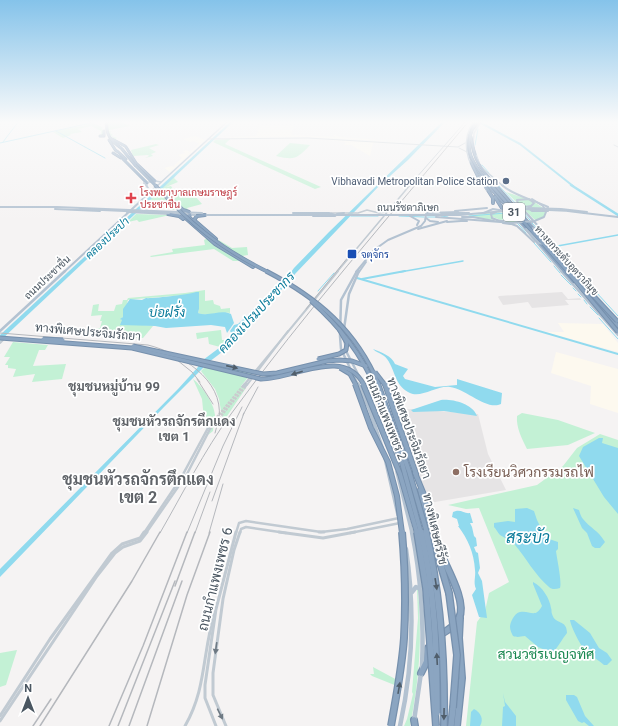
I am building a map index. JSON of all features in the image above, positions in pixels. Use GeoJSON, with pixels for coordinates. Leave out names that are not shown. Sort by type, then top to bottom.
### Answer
{"type":"FeatureCollection","features":[{"type":"Feature","properties":{"kind":"highway"},"geometry":{"type":"LineString","coordinates":[[117,155],[147,184]]}},
{"type":"Feature","properties":{"kind":"highway","name":"ทางพิเศษศรีรัช"},"geometry":{"type":"LineString","coordinates":[[121,155],[134,165],[206,235],[229,252],[291,285],[322,307],[351,337],[375,375],[413,482],[432,558],[442,630],[445,689],[444,726]]}},
{"type":"Feature","properties":{"kind":"highway","name":"ทางพิเศษศรีรัช"},"geometry":{"type":"LineString","coordinates":[[126,155],[134,165],[195,228],[230,255],[302,294],[336,324],[360,354],[375,386],[403,466],[420,528],[434,608],[437,666],[436,726]]}},
{"type":"Feature","properties":{"kind":"highway"},"geometry":{"type":"LineString","coordinates":[[130,155],[144,172],[171,199],[190,214],[188,216],[208,234],[249,263]]}},
{"type":"Feature","properties":{"kind":"highway"},"geometry":{"type":"LineString","coordinates":[[468,155],[473,169],[493,198],[493,203]]}},
{"type":"Feature","properties":{"kind":"highway","name":"ทางยกระดับอุตราภิมุข"},"geometry":{"type":"LineString","coordinates":[[469,155],[484,178],[587,294],[618,326]]}},
{"type":"Feature","properties":{"kind":"highway","name":"31"},"geometry":{"type":"LineString","coordinates":[[470,155],[475,169]]}},
{"type":"Feature","properties":{"kind":"highway","name":"ทางยกระดับอุตราภิมุข"},"geometry":{"type":"LineString","coordinates":[[471,155],[480,172],[618,326]]}},
{"type":"Feature","properties":{"kind":"highway","name":"31"},"geometry":{"type":"LineString","coordinates":[[474,155],[476,162],[492,184],[586,288],[618,326]]}},
{"type":"Feature","properties":{"kind":"highway"},"geometry":{"type":"LineString","coordinates":[[475,155],[478,162]]}},
{"type":"Feature","properties":{"kind":"highway"},"geometry":{"type":"LineString","coordinates":[[123,159],[128,161]]}},
{"type":"Feature","properties":{"kind":"highway","name":"31"},"geometry":{"type":"LineString","coordinates":[[471,165],[606,317],[618,326]]}},
{"type":"Feature","properties":{"kind":"highway"},"geometry":{"type":"LineString","coordinates":[[144,172],[156,182]]}},
{"type":"Feature","properties":{"kind":"highway"},"geometry":{"type":"LineString","coordinates":[[492,184],[497,188]]}},
{"type":"Feature","properties":{"kind":"highway"},"geometry":{"type":"LineString","coordinates":[[488,189],[494,194],[497,202],[503,210]]}},
{"type":"Feature","properties":{"kind":"highway"},"geometry":{"type":"LineString","coordinates":[[169,213],[179,216],[205,240],[230,255]]}},
{"type":"Feature","properties":{"kind":"highway"},"geometry":{"type":"LineString","coordinates":[[196,223],[194,218],[204,214]]}},
{"type":"Feature","properties":{"kind":"highway"},"geometry":{"type":"LineString","coordinates":[[561,269],[566,273]]}},
{"type":"Feature","properties":{"kind":"highway"},"geometry":{"type":"LineString","coordinates":[[584,282],[586,288]]}},
{"type":"Feature","properties":{"kind":"highway"},"geometry":{"type":"LineString","coordinates":[[606,317],[607,322]]}},
{"type":"Feature","properties":{"kind":"highway"},"geometry":{"type":"LineString","coordinates":[[301,367],[319,359],[340,354],[346,350],[347,343],[336,324]]}},
{"type":"Feature","properties":{"kind":"highway","name":"ทางพิเศษประจิมรัถยา"},"geometry":{"type":"LineString","coordinates":[[0,337],[133,346],[263,374],[283,372],[327,360],[342,359],[360,363],[375,372],[384,382],[415,472],[448,593],[457,655],[451,726]]}},
{"type":"Feature","properties":{"kind":"highway","name":"ทางพิเศษประจิมรัถยา"},"geometry":{"type":"LineString","coordinates":[[0,337],[132,348],[261,379],[278,378],[321,366],[346,368],[356,373],[362,380],[397,465],[416,528],[424,567],[428,604],[436,726]]}},
{"type":"Feature","properties":{"kind":"highway"},"geometry":{"type":"LineString","coordinates":[[335,366],[350,374],[354,380],[371,428],[388,462],[400,508],[405,568],[404,639],[400,677],[391,726]]}},
{"type":"Feature","properties":{"kind":"highway"},"geometry":{"type":"LineString","coordinates":[[415,472],[427,502],[442,554],[460,606],[458,638],[462,678],[457,726]]}},
{"type":"Feature","properties":{"kind":"highway"},"geometry":{"type":"LineString","coordinates":[[421,673],[427,661],[430,642],[450,628],[460,617]]}},
{"type":"Feature","properties":{"kind":"main road","name":"ถนนประชาชื่น"},"geometry":{"type":"LineString","coordinates":[[0,331],[191,155]]}},
{"type":"Feature","properties":{"kind":"main road","name":"31"},"geometry":{"type":"LineString","coordinates":[[468,155],[471,165]]}},
{"type":"Feature","properties":{"kind":"main road","name":"31"},"geometry":{"type":"LineString","coordinates":[[475,155],[481,167],[497,188],[584,282],[618,326]]}},
{"type":"Feature","properties":{"kind":"main road"},"geometry":{"type":"LineString","coordinates":[[405,214],[476,211],[487,208],[493,203],[489,194],[473,172],[471,165]]}},
{"type":"Feature","properties":{"kind":"main road"},"geometry":{"type":"LineString","coordinates":[[481,167],[508,191],[532,199],[547,207],[585,212]]}},
{"type":"Feature","properties":{"kind":"main road"},"geometry":{"type":"LineString","coordinates":[[147,184],[161,182]]}},
{"type":"Feature","properties":{"kind":"main road"},"geometry":{"type":"LineString","coordinates":[[147,184],[156,187]]}},
{"type":"Feature","properties":{"kind":"main road"},"geometry":{"type":"LineString","coordinates":[[147,184],[147,192],[149,193]]}},
{"type":"Feature","properties":{"kind":"main road"},"geometry":{"type":"LineString","coordinates":[[442,222],[461,221],[526,224],[544,217],[546,211],[542,205],[532,199],[508,192],[500,184]]}},
{"type":"Feature","properties":{"kind":"main road"},"geometry":{"type":"LineString","coordinates":[[499,198],[503,210],[510,219],[499,221],[491,216],[492,214],[503,210]]}},
{"type":"Feature","properties":{"kind":"main road"},"geometry":{"type":"LineString","coordinates":[[518,207],[531,206],[534,203],[532,201],[523,198],[518,199],[517,202],[522,209],[534,221]]}},
{"type":"Feature","properties":{"kind":"main road"},"geometry":{"type":"LineString","coordinates":[[511,203],[522,209]]}},
{"type":"Feature","properties":{"kind":"main road","name":"31"},"geometry":{"type":"LineString","coordinates":[[505,205],[538,245],[607,322],[618,326]]}},
{"type":"Feature","properties":{"kind":"main road","name":"ถนนรัชดาภิเษก"},"geometry":{"type":"LineString","coordinates":[[0,208],[47,207],[131,211],[139,210],[146,212],[190,214],[315,215],[388,213],[413,215],[467,215],[503,210],[532,209],[571,211]]}},
{"type":"Feature","properties":{"kind":"main road","name":"ถนนรัชดาภิเษก"},"geometry":{"type":"LineString","coordinates":[[47,207],[197,215]]}},
{"type":"Feature","properties":{"kind":"main road","name":"ถนนรัชดาภิเษก"},"geometry":{"type":"LineString","coordinates":[[131,211],[136,213],[315,215],[469,213],[518,207],[585,212],[618,217]]}},
{"type":"Feature","properties":{"kind":"main road","name":"ถนนรัชดาภิเษก"},"geometry":{"type":"LineString","coordinates":[[0,208],[110,210]]}},
{"type":"Feature","properties":{"kind":"main road"},"geometry":{"type":"LineString","coordinates":[[426,217],[426,214],[433,212],[487,208]]}},
{"type":"Feature","properties":{"kind":"main road"},"geometry":{"type":"LineString","coordinates":[[552,208],[528,208],[531,210],[540,211],[585,212]]}},
{"type":"Feature","properties":{"kind":"main road","name":"ถนนรัชดาภิเษก"},"geometry":{"type":"LineString","coordinates":[[54,209],[81,209]]}},
{"type":"Feature","properties":{"kind":"main road"},"geometry":{"type":"LineString","coordinates":[[426,217],[433,222],[484,213],[491,209],[503,210]]}},
{"type":"Feature","properties":{"kind":"main road"},"geometry":{"type":"LineString","coordinates":[[476,211],[482,213],[478,214]]}},
{"type":"Feature","properties":{"kind":"main road"},"geometry":{"type":"LineString","coordinates":[[540,211],[532,214],[531,217],[551,245]]}},
{"type":"Feature","properties":{"kind":"main road","name":"ถนนรัชดาภิเษก"},"geometry":{"type":"LineString","coordinates":[[169,213],[204,214]]}},
{"type":"Feature","properties":{"kind":"main road"},"geometry":{"type":"LineString","coordinates":[[276,214],[329,213],[335,215],[331,216]]}},
{"type":"Feature","properties":{"kind":"main road"},"geometry":{"type":"LineString","coordinates":[[282,215],[331,216],[344,213]]}},
{"type":"Feature","properties":{"kind":"main road"},"geometry":{"type":"LineString","coordinates":[[388,213],[415,217],[420,222],[417,226],[398,236]]}},
{"type":"Feature","properties":{"kind":"main road"},"geometry":{"type":"LineString","coordinates":[[426,217],[428,214],[435,213],[469,213]]}},
{"type":"Feature","properties":{"kind":"main road"},"geometry":{"type":"LineString","coordinates":[[515,217],[539,244],[544,246],[549,245],[522,214]]}},
{"type":"Feature","properties":{"kind":"main road"},"geometry":{"type":"LineString","coordinates":[[413,215],[502,223],[518,228]]}},
{"type":"Feature","properties":{"kind":"main road","name":"ถนนกำแพงเพชร 2"},"geometry":{"type":"LineString","coordinates":[[400,726],[410,668],[413,626],[412,592],[408,562],[377,429],[342,349],[340,336],[341,300],[353,276],[372,252],[381,244],[421,226],[426,217]]}},
{"type":"Feature","properties":{"kind":"main road"},"geometry":{"type":"LineString","coordinates":[[462,217],[473,217],[508,223],[518,228],[538,245]]}},
{"type":"Feature","properties":{"kind":"main road"},"geometry":{"type":"LineString","coordinates":[[448,219],[512,223],[534,221]]}},
{"type":"Feature","properties":{"kind":"main road","name":"ถนนกำแพงเพชร 2"},"geometry":{"type":"LineString","coordinates":[[414,724],[421,673],[424,634],[416,546],[405,499],[384,430],[346,348],[344,336],[346,301],[358,273],[379,248],[414,230],[448,219]]}},
{"type":"Feature","properties":{"kind":"main road"},"geometry":{"type":"LineString","coordinates":[[341,300],[346,301]]}},
{"type":"Feature","properties":{"kind":"main road"},"geometry":{"type":"LineString","coordinates":[[394,500],[395,495],[398,493],[402,494],[405,499]]}},
{"type":"Feature","properties":{"kind":"main road"},"geometry":{"type":"LineString","coordinates":[[412,592],[416,587],[421,589]]}},
{"type":"Feature","properties":{"kind":"street"},"geometry":{"type":"LineString","coordinates":[[244,387],[290,328],[437,155]]}},
{"type":"Feature","properties":{"kind":"street"},"geometry":{"type":"LineString","coordinates":[[329,213],[356,213],[367,210],[388,213]]}},
{"type":"Feature","properties":{"kind":"street"},"geometry":{"type":"LineString","coordinates":[[0,343],[6,337]]}},
{"type":"Feature","properties":{"kind":"street"},"geometry":{"type":"LineString","coordinates":[[0,716],[50,639],[112,553],[122,544],[140,538],[181,478],[209,428],[187,474],[148,532],[140,541],[123,547],[115,553],[97,576],[0,721]]}},
{"type":"Feature","properties":{"kind":"street","name":"ถนนกำแพงเพชร 6"},"geometry":{"type":"LineString","coordinates":[[216,726],[205,698],[205,685],[216,609],[238,527],[243,522],[321,532],[399,521]]}},
{"type":"Feature","properties":{"kind":"street","name":"ถนนกำแพงเพชร 6"},"geometry":{"type":"LineString","coordinates":[[226,726],[218,710],[212,688],[221,610],[239,532],[246,527],[323,538],[399,521]]}},
{"type":"Feature","properties":{"kind":"street"},"geometry":{"type":"LineString","coordinates":[[185,726],[193,714],[198,701],[211,625],[216,609],[221,610]]}},
{"type":"Feature","properties":{"kind":"shaded area"},"geometry":{"type":"Polygon","coordinates":[[[178,155],[189,155],[175,168],[174,166],[182,158],[178,155]]]}},
{"type":"Feature","properties":{"kind":"shaded area"},"geometry":{"type":"Polygon","coordinates":[[[172,166],[175,168],[170,172],[164,168],[172,166]]]}},
{"type":"Feature","properties":{"kind":"shaded area"},"geometry":{"type":"Polygon","coordinates":[[[562,292],[568,299],[580,298],[581,300],[565,300],[569,305],[532,308],[528,302],[503,305],[498,297],[499,296],[562,292]]]}},
{"type":"Feature","properties":{"kind":"shaded area"},"geometry":{"type":"Polygon","coordinates":[[[558,323],[603,324],[618,343],[618,352],[546,332],[564,332],[558,323]]]}},
{"type":"Feature","properties":{"kind":"shaded area"},"geometry":{"type":"Polygon","coordinates":[[[556,352],[618,369],[618,413],[590,404],[591,386],[551,373],[556,352]]]}},
{"type":"Feature","properties":{"kind":"shaded area","name":"โรงเรียนวิศวกรรมรถไฟ"},"geometry":{"type":"Polygon","coordinates":[[[412,409],[478,414],[488,454],[506,490],[429,503],[391,410],[412,409]]]}},
{"type":"Feature","properties":{"kind":"green space"},"geometry":{"type":"Polygon","coordinates":[[[133,155],[153,156],[145,158],[149,156],[133,155]]]}},
{"type":"Feature","properties":{"kind":"green space"},"geometry":{"type":"Polygon","coordinates":[[[241,155],[249,155],[321,187],[315,189],[241,155]]]}},
{"type":"Feature","properties":{"kind":"green space"},"geometry":{"type":"Polygon","coordinates":[[[277,155],[300,155],[294,158],[276,156],[277,155]]]}},
{"type":"Feature","properties":{"kind":"green space"},"geometry":{"type":"Polygon","coordinates":[[[177,174],[174,178],[178,182],[166,187],[171,186],[173,189],[178,191],[186,190],[189,194],[186,194],[189,198],[195,196],[202,204],[187,208],[189,211],[184,210],[171,198],[166,200],[176,210],[172,210],[171,208],[166,209],[167,207],[159,201],[145,205],[139,210],[177,174]]]}},
{"type":"Feature","properties":{"kind":"green space"},"geometry":{"type":"Polygon","coordinates":[[[506,192],[527,199],[541,206],[545,210],[545,216],[536,220],[534,219],[506,192]]]}},
{"type":"Feature","properties":{"kind":"green space"},"geometry":{"type":"Polygon","coordinates":[[[493,212],[504,213],[509,218],[501,220],[490,216],[496,220],[467,216],[493,212]]]}},
{"type":"Feature","properties":{"kind":"green space"},"geometry":{"type":"Polygon","coordinates":[[[136,214],[170,215],[139,222],[137,220],[128,222],[136,214]]]}},
{"type":"Feature","properties":{"kind":"green space"},"geometry":{"type":"Polygon","coordinates":[[[509,214],[516,223],[504,221],[511,219],[509,214]]]}},
{"type":"Feature","properties":{"kind":"green space"},"geometry":{"type":"Polygon","coordinates":[[[212,236],[232,248],[247,247],[248,255],[242,256],[251,261],[233,261],[214,249],[150,256],[173,252],[172,249],[205,245],[204,240],[212,236]]]}},
{"type":"Feature","properties":{"kind":"green space"},"geometry":{"type":"Polygon","coordinates":[[[205,290],[205,301],[213,300],[214,304],[220,306],[221,309],[230,308],[230,313],[206,315],[198,313],[199,294],[128,300],[121,319],[122,323],[153,326],[143,338],[89,334],[91,329],[100,328],[102,321],[100,321],[102,315],[91,316],[93,305],[99,304],[98,311],[114,311],[116,305],[122,304],[123,300],[127,300],[128,298],[205,290]]]}},
{"type":"Feature","properties":{"kind":"green space"},"geometry":{"type":"Polygon","coordinates":[[[221,330],[222,340],[228,340],[220,347],[209,344],[208,337],[197,339],[196,333],[221,330]]]}},
{"type":"Feature","properties":{"kind":"green space"},"geometry":{"type":"Polygon","coordinates":[[[13,342],[48,345],[45,350],[39,350],[33,366],[66,364],[62,379],[32,382],[35,374],[13,377],[16,369],[8,368],[8,365],[5,365],[10,357],[4,357],[13,342]]]}},
{"type":"Feature","properties":{"kind":"green space"},"geometry":{"type":"Polygon","coordinates":[[[211,361],[254,370],[241,386],[246,388],[223,422],[219,399],[215,389],[201,371],[211,361]]]}},
{"type":"Feature","properties":{"kind":"green space"},"geometry":{"type":"Polygon","coordinates":[[[193,379],[207,395],[214,410],[215,417],[213,431],[208,435],[211,429],[206,428],[207,420],[204,419],[202,399],[193,379]]]}},
{"type":"Feature","properties":{"kind":"green space"},"geometry":{"type":"Polygon","coordinates":[[[522,413],[558,420],[595,433],[568,445],[527,449],[517,425],[517,416],[522,413]]]}},
{"type":"Feature","properties":{"kind":"green space","name":"สวนวชิรเบญจทัศ"},"geometry":{"type":"Polygon","coordinates":[[[600,434],[618,440],[618,726],[466,726],[477,622],[485,611],[489,593],[509,582],[479,508],[466,509],[448,505],[537,485],[563,466],[577,448],[600,434]]]}},
{"type":"Feature","properties":{"kind":"green space"},"geometry":{"type":"Polygon","coordinates":[[[417,589],[420,624],[418,674],[410,726],[404,726],[413,694],[418,618],[417,589]]]}},
{"type":"Feature","properties":{"kind":"green space"},"geometry":{"type":"Polygon","coordinates":[[[17,650],[6,685],[0,687],[0,653],[17,650]]]}},
{"type":"Feature","properties":{"kind":"green space"},"geometry":{"type":"Polygon","coordinates":[[[373,667],[399,681],[397,686],[372,676],[370,674],[374,674],[373,667]]]}},
{"type":"Feature","properties":{"kind":"water","name":"คลองประปา"},"geometry":{"type":"Polygon","coordinates":[[[194,155],[198,155],[0,341],[0,335],[194,155]]]}},
{"type":"Feature","properties":{"kind":"water","name":"คลองเปรมประชากร"},"geometry":{"type":"Polygon","coordinates":[[[408,155],[413,155],[380,185],[295,274],[290,282],[247,321],[230,346],[209,362],[164,407],[0,577],[0,569],[178,389],[198,367],[199,363],[227,342],[232,334],[230,331],[234,325],[238,324],[286,279],[294,268],[408,155]]]}},
{"type":"Feature","properties":{"kind":"water","name":"บ่อฝรั่ง"},"geometry":{"type":"Polygon","coordinates":[[[199,292],[198,313],[206,314],[223,312],[231,314],[234,323],[227,333],[225,327],[211,325],[166,328],[155,326],[120,325],[122,320],[120,319],[123,317],[123,309],[130,299],[142,300],[146,298],[199,292]]]}},
{"type":"Feature","properties":{"kind":"water"},"geometry":{"type":"Polygon","coordinates":[[[373,349],[389,357],[395,364],[408,369],[403,376],[405,379],[435,387],[457,385],[457,379],[502,393],[501,404],[489,405],[463,391],[450,387],[439,388],[418,394],[408,392],[400,385],[386,357],[373,349]]]}},
{"type":"Feature","properties":{"kind":"water"},"geometry":{"type":"Polygon","coordinates":[[[441,400],[456,401],[466,405],[471,408],[477,416],[444,411],[413,412],[411,410],[441,400]]]}},
{"type":"Feature","properties":{"kind":"water"},"geometry":{"type":"Polygon","coordinates":[[[599,438],[603,438],[602,443],[618,448],[618,514],[604,497],[579,456],[583,447],[599,438]]]}},
{"type":"Feature","properties":{"kind":"water","name":"สระบัว"},"geometry":{"type":"Polygon","coordinates":[[[527,508],[534,511],[546,538],[558,542],[558,549],[556,551],[560,576],[560,588],[550,588],[535,572],[514,543],[500,535],[494,527],[494,523],[508,521],[515,522],[515,509],[527,508]]]}},
{"type":"Feature","properties":{"kind":"water"},"geometry":{"type":"Polygon","coordinates":[[[573,508],[579,510],[582,518],[605,542],[600,548],[595,548],[592,546],[587,533],[582,528],[573,508]]]}},
{"type":"Feature","properties":{"kind":"water"},"geometry":{"type":"Polygon","coordinates":[[[453,512],[470,513],[473,523],[470,523],[476,538],[477,546],[474,547],[478,553],[480,568],[478,573],[482,581],[487,618],[479,617],[472,595],[476,589],[472,552],[468,541],[458,526],[457,519],[452,517],[453,512]]]}},
{"type":"Feature","properties":{"kind":"water"},"geometry":{"type":"Polygon","coordinates":[[[533,582],[539,586],[547,597],[556,620],[563,624],[566,629],[567,633],[552,653],[538,647],[525,636],[513,636],[510,629],[514,616],[518,613],[535,613],[542,606],[533,582]]]}},
{"type":"Feature","properties":{"kind":"water"},"geometry":{"type":"Polygon","coordinates":[[[570,620],[574,620],[590,633],[599,648],[607,653],[612,660],[607,665],[604,665],[588,654],[575,634],[570,620]]]}},
{"type":"Feature","properties":{"kind":"water"},"geometry":{"type":"Polygon","coordinates":[[[503,693],[505,702],[516,716],[516,726],[502,726],[503,707],[505,706],[503,693]]]}},
{"type":"Feature","properties":{"kind":"water"},"geometry":{"type":"Polygon","coordinates":[[[566,695],[574,695],[577,697],[585,716],[594,726],[589,726],[584,722],[582,723],[578,721],[566,700],[566,695]]]}},
{"type":"Feature","properties":{"kind":"water"},"geometry":{"type":"Polygon","coordinates":[[[474,709],[481,716],[482,721],[480,726],[470,726],[471,712],[474,709]]]}},
{"type":"Feature","properties":{"kind":"waterway"},"geometry":{"type":"LineString","coordinates":[[99,155],[105,158]]}},
{"type":"Feature","properties":{"kind":"waterway"},"geometry":{"type":"LineString","coordinates":[[534,155],[573,186]]}},
{"type":"Feature","properties":{"kind":"waterway"},"geometry":{"type":"LineString","coordinates":[[482,165],[489,173]]}},
{"type":"Feature","properties":{"kind":"waterway"},"geometry":{"type":"LineString","coordinates":[[497,184],[520,208]]}},
{"type":"Feature","properties":{"kind":"waterway"},"geometry":{"type":"LineString","coordinates":[[571,185],[618,215]]}},
{"type":"Feature","properties":{"kind":"waterway"},"geometry":{"type":"LineString","coordinates":[[507,211],[526,233]]}},
{"type":"Feature","properties":{"kind":"waterway"},"geometry":{"type":"LineString","coordinates":[[522,211],[530,220]]}},
{"type":"Feature","properties":{"kind":"waterway"},"geometry":{"type":"LineString","coordinates":[[469,216],[506,213]]}},
{"type":"Feature","properties":{"kind":"waterway"},"geometry":{"type":"LineString","coordinates":[[351,216],[378,216]]}},
{"type":"Feature","properties":{"kind":"waterway"},"geometry":{"type":"LineString","coordinates":[[399,216],[424,217]]}},
{"type":"Feature","properties":{"kind":"waterway"},"geometry":{"type":"LineString","coordinates":[[441,217],[448,216]]}},
{"type":"Feature","properties":{"kind":"waterway"},"geometry":{"type":"LineString","coordinates":[[427,217],[436,217]]}},
{"type":"Feature","properties":{"kind":"waterway"},"geometry":{"type":"LineString","coordinates":[[532,223],[545,237]]}},
{"type":"Feature","properties":{"kind":"waterway"},"geometry":{"type":"LineString","coordinates":[[552,247],[618,235]]}},
{"type":"Feature","properties":{"kind":"waterway"},"geometry":{"type":"LineString","coordinates":[[550,242],[618,316]]}},
{"type":"Feature","properties":{"kind":"waterway"},"geometry":{"type":"LineString","coordinates":[[534,243],[551,262]]}},
{"type":"Feature","properties":{"kind":"waterway"},"geometry":{"type":"LineString","coordinates":[[400,272],[463,261]]}},
{"type":"Feature","properties":{"kind":"waterway"},"geometry":{"type":"LineString","coordinates":[[554,266],[560,273]]}},
{"type":"Feature","properties":{"kind":"waterway"},"geometry":{"type":"LineString","coordinates":[[362,279],[405,271]]}},
{"type":"Feature","properties":{"kind":"waterway"},"geometry":{"type":"LineString","coordinates":[[318,291],[334,273]]}},
{"type":"Feature","properties":{"kind":"waterway"},"geometry":{"type":"LineString","coordinates":[[561,275],[571,285]]}},
{"type":"Feature","properties":{"kind":"waterway"},"geometry":{"type":"LineString","coordinates":[[357,278],[618,354]]}},
{"type":"Feature","properties":{"kind":"waterway"},"geometry":{"type":"LineString","coordinates":[[573,288],[576,291]]}},
{"type":"Feature","properties":{"kind":"waterway"},"geometry":{"type":"LineString","coordinates":[[578,294],[581,297]]}},
{"type":"Feature","properties":{"kind":"waterway"},"geometry":{"type":"LineString","coordinates":[[584,300],[587,304]]}},
{"type":"Feature","properties":{"kind":"waterway"},"geometry":{"type":"LineString","coordinates":[[590,307],[598,315]]}},
{"type":"Feature","properties":{"kind":"waterway"},"geometry":{"type":"LineString","coordinates":[[599,318],[618,339]]}},
{"type":"Feature","properties":{"kind":"tunnel"},"geometry":{"type":"LineString","coordinates":[[208,428],[243,386]]}},
{"type":"Feature","properties":{"kind":"tunnel"},"geometry":{"type":"LineString","coordinates":[[210,429],[245,387]]}},
{"type":"Feature","properties":{"kind":"railway"},"geometry":{"type":"LineString","coordinates":[[160,533],[194,472],[221,428],[259,376],[348,265],[441,155]]}},
{"type":"Feature","properties":{"kind":"railway"},"geometry":{"type":"LineString","coordinates":[[306,309],[349,256]]}},
{"type":"Feature","properties":{"kind":"railway"},"geometry":{"type":"LineString","coordinates":[[0,333],[148,345],[173,354],[197,370],[207,380],[214,391],[219,404],[219,418],[215,433]]}},
{"type":"Feature","properties":{"kind":"railway"},"geometry":{"type":"LineString","coordinates":[[177,360],[192,372],[200,382]]}},
{"type":"Feature","properties":{"kind":"railway"},"geometry":{"type":"LineString","coordinates":[[197,379],[213,404]]}},
{"type":"Feature","properties":{"kind":"railway"},"geometry":{"type":"LineString","coordinates":[[244,413],[258,387]]}},
{"type":"Feature","properties":{"kind":"railway"},"geometry":{"type":"LineString","coordinates":[[187,533],[223,446],[242,407]]}},
{"type":"Feature","properties":{"kind":"railway"},"geometry":{"type":"LineString","coordinates":[[212,501],[244,413]]}},
{"type":"Feature","properties":{"kind":"railway"},"geometry":{"type":"LineString","coordinates":[[209,533],[223,484]]}},
{"type":"Feature","properties":{"kind":"railway"},"geometry":{"type":"LineString","coordinates":[[195,533],[210,492]]}},
{"type":"Feature","properties":{"kind":"railway"},"geometry":{"type":"LineString","coordinates":[[40,726],[132,581],[160,532]]}},
{"type":"Feature","properties":{"kind":"railway"},"geometry":{"type":"LineString","coordinates":[[109,726],[143,646],[187,532]]}},
{"type":"Feature","properties":{"kind":"railway"},"geometry":{"type":"LineString","coordinates":[[175,586],[195,532]]}},
{"type":"Feature","properties":{"kind":"railway"},"geometry":{"type":"LineString","coordinates":[[147,726],[187,595],[210,532]]}},
{"type":"Feature","properties":{"kind":"railway"},"geometry":{"type":"LineString","coordinates":[[118,726],[175,581]]}},
{"type":"Feature","properties":{"kind":"railway"},"geometry":{"type":"LineString","coordinates":[[129,726],[182,581]]}},
{"type":"Feature","properties":{"kind":"railway"},"geometry":{"type":"LineString","coordinates":[[33,726],[51,699]]}},
{"type":"Feature","properties":{"kind":"place","name":"Vibhavadi Metropolitan Police Station"},"geometry":{"type":"Point","coordinates":[506,181]}},
{"type":"Feature","properties":{"kind":"place","name":"โรงพยาบาลเกษมราษฎร์ ประชาชื่น"},"geometry":{"type":"Point","coordinates":[131,198]}},
{"type":"Feature","properties":{"kind":"place","name":"จตุจักร"},"geometry":{"type":"Point","coordinates":[352,254]}},
{"type":"Feature","properties":{"kind":"place","name":"โรงเรียนวิศวกรรมรถไฟ"},"geometry":{"type":"Point","coordinates":[456,472]}},
{"type":"Feature","properties":{"kind":"district","name":"ชุมชนหมู่บ้าน 99"},"geometry":{"type":"Point","coordinates":[114,386]}},
{"type":"Feature","properties":{"kind":"district","name":"ชุมชนหัวรถจักรตึกแดง เขต 1"},"geometry":{"type":"Point","coordinates":[174,428]}},
{"type":"Feature","properties":{"kind":"district","name":"ชุมชนหัวรถจักรตึกแดง เขต 2"},"geometry":{"type":"Point","coordinates":[138,488]}}]}
